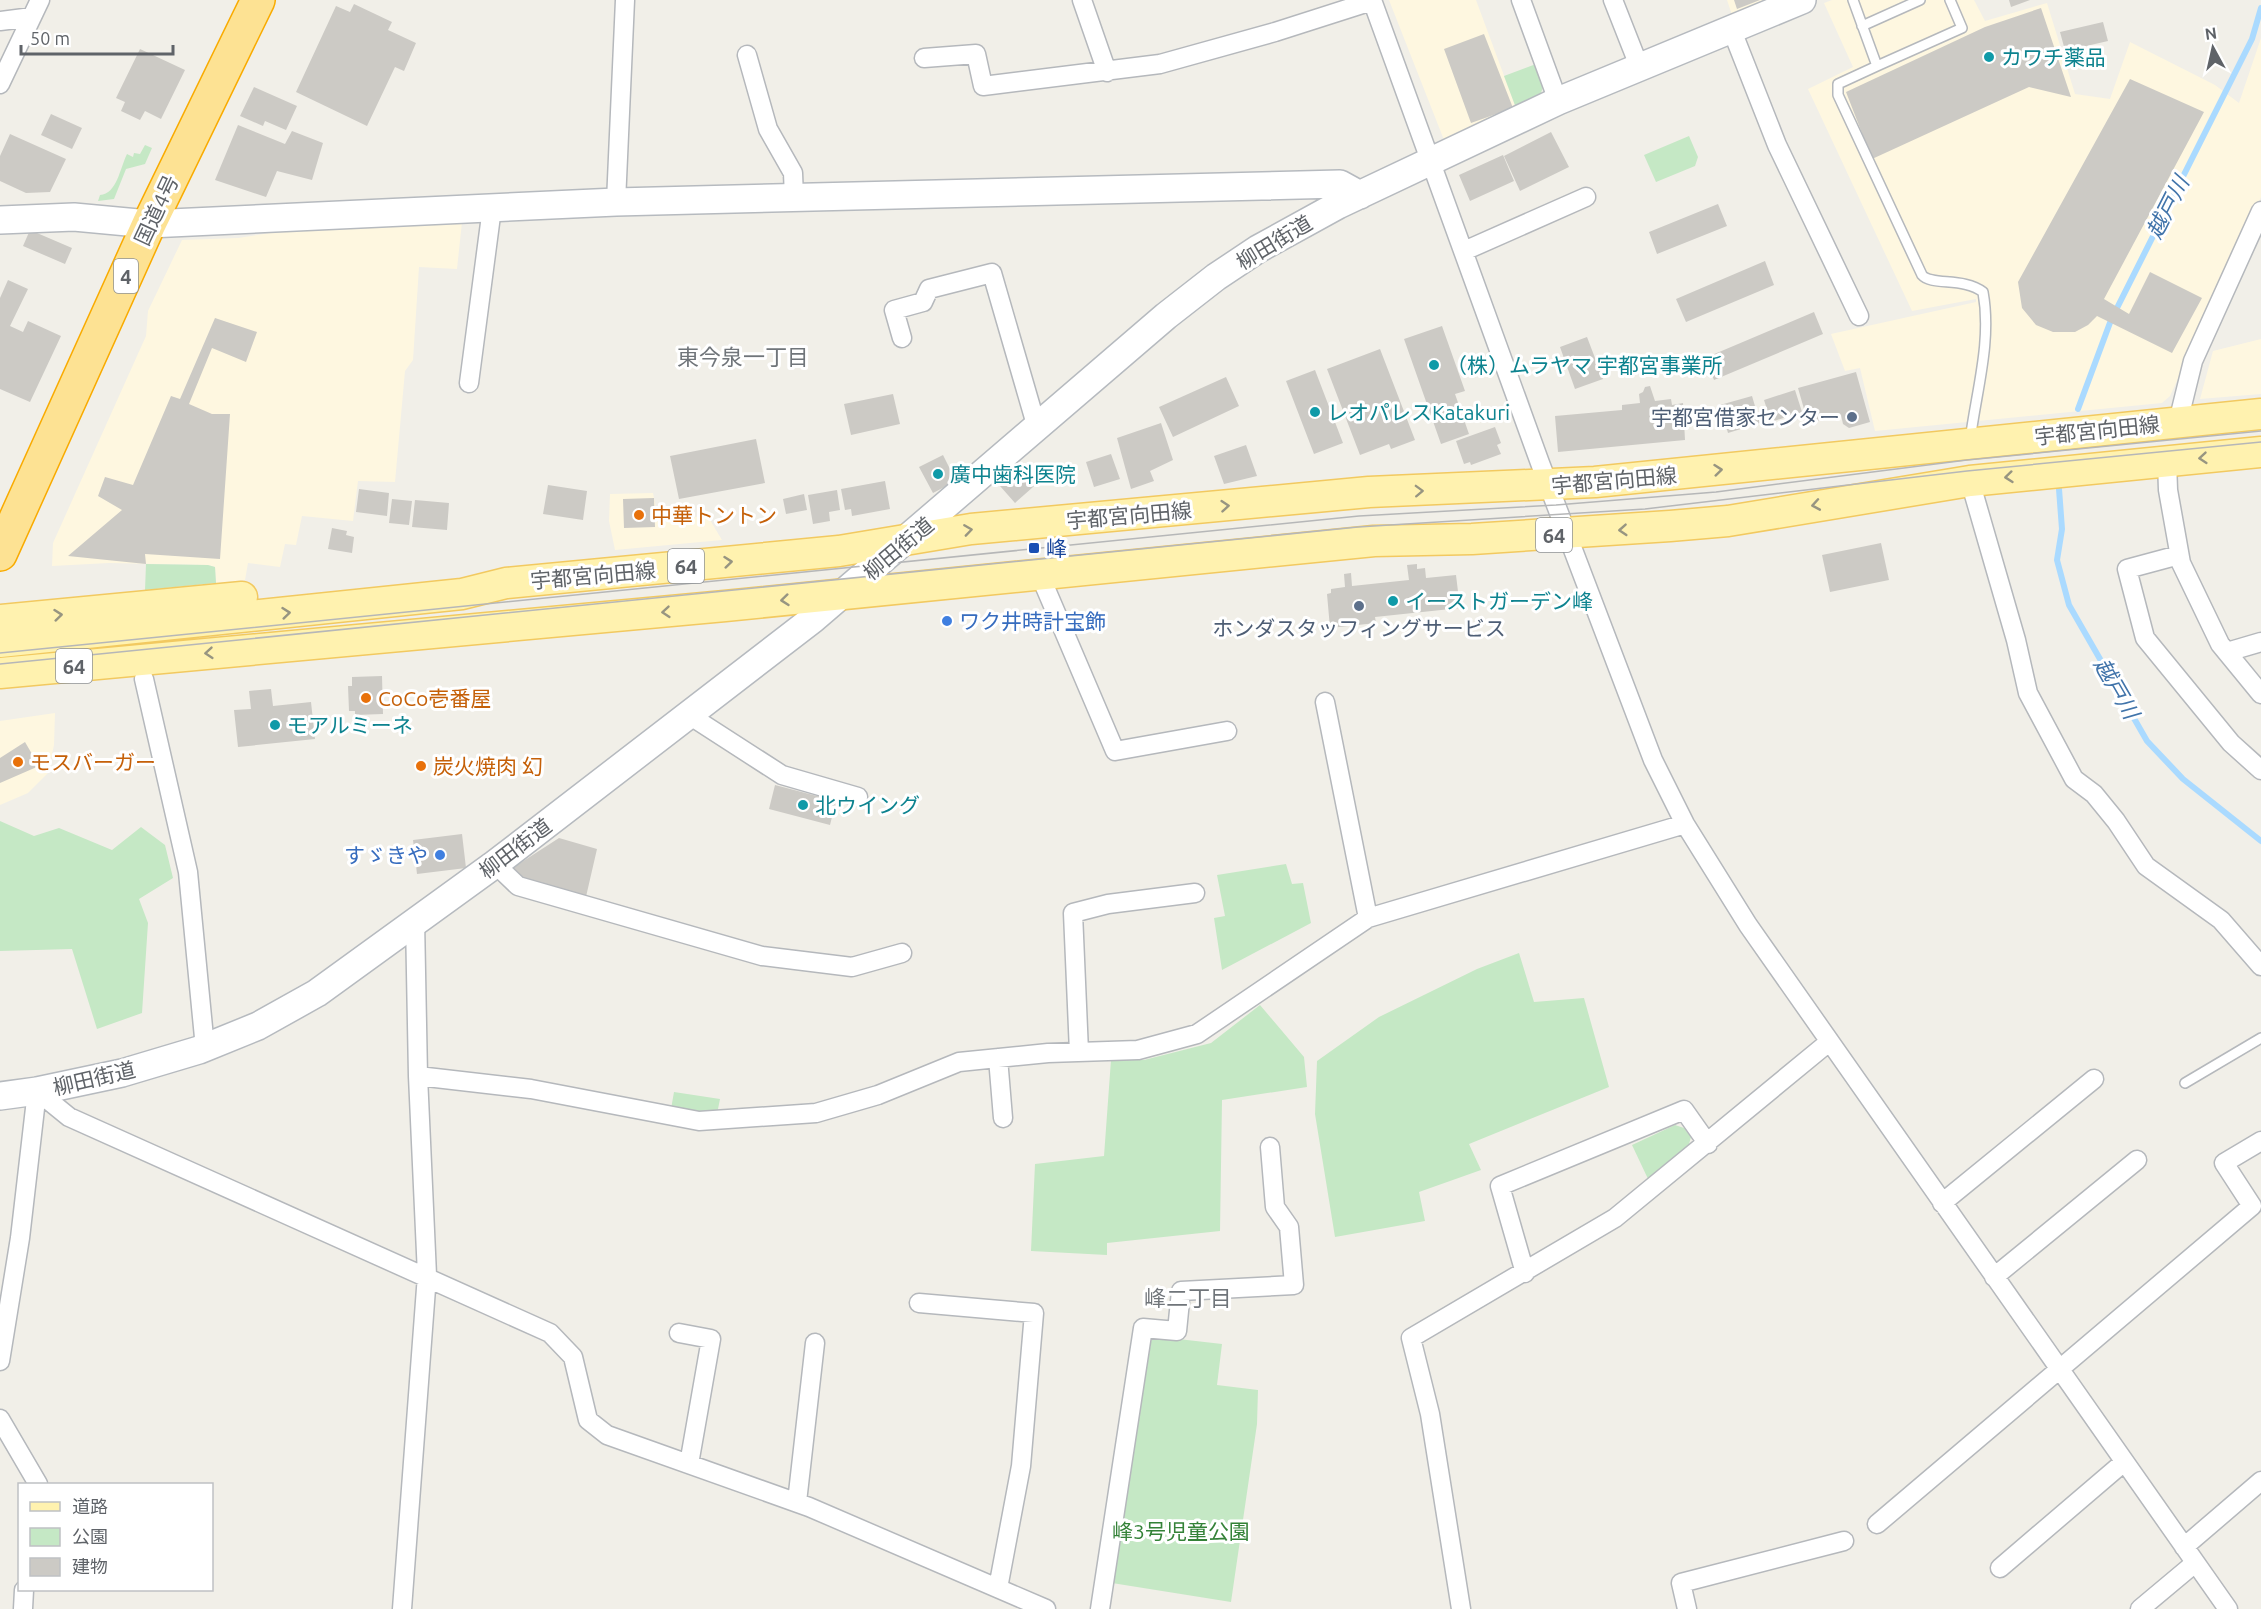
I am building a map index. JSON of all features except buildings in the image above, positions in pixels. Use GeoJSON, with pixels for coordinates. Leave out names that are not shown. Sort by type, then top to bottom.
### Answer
{"type":"FeatureCollection","features":[{"type":"Feature","properties":{"kind":"highway","name":"国道4号"},"geometry":{"type":"LineString","coordinates":[[0,554],[149,224],[258,0]]}},
{"type":"Feature","properties":{"kind":"main road","name":"宇都宮向田線"},"geometry":{"type":"LineString","coordinates":[[0,642],[462,594],[506,583],[839,551],[983,528],[1369,492],[1549,486],[2261,414]]}},
{"type":"Feature","properties":{"kind":"main road","name":"宇都宮向田線"},"geometry":{"type":"LineString","coordinates":[[0,673],[146,669],[518,626],[1374,541],[1567,534],[1728,521],[1970,481],[2261,452]]}},
{"type":"Feature","properties":{"kind":"main road"},"geometry":{"type":"LineString","coordinates":[[0,620],[417,580],[436,579],[462,594]]}},
{"type":"Feature","properties":{"kind":"main road"},"geometry":{"type":"LineString","coordinates":[[0,693],[146,669]]}},
{"type":"Feature","properties":{"kind":"street"},"geometry":{"type":"LineString","coordinates":[[0,84],[40,0]]}},
{"type":"Feature","properties":{"kind":"street"},"geometry":{"type":"LineString","coordinates":[[616,202],[625,0]]}},
{"type":"Feature","properties":{"kind":"street"},"geometry":{"type":"LineString","coordinates":[[1082,0],[1107,72]]}},
{"type":"Feature","properties":{"kind":"street"},"geometry":{"type":"LineString","coordinates":[[1521,0],[1558,101]]}},
{"type":"Feature","properties":{"kind":"street"},"geometry":{"type":"LineString","coordinates":[[1613,0],[1639,66]]}},
{"type":"Feature","properties":{"kind":"street","name":"柳田街道"},"geometry":{"type":"LineString","coordinates":[[0,1096],[37,1091],[122,1073],[204,1048],[290,1010],[495,864],[844,593],[910,539],[1166,316],[1216,277],[1297,226],[1431,160],[1639,66],[1802,0]]}},
{"type":"Feature","properties":{"kind":"street"},"geometry":{"type":"LineString","coordinates":[[924,58],[976,54],[983,86],[1107,72],[1160,64],[1275,32],[1372,1],[1567,534],[1653,760],[1685,824],[1729,895],[1829,1042],[2228,1609]]}},
{"type":"Feature","properties":{"kind":"street"},"geometry":{"type":"LineString","coordinates":[[0,21],[32,17]]}},
{"type":"Feature","properties":{"kind":"street"},"geometry":{"type":"LineString","coordinates":[[1731,28],[1777,145],[1859,316]]}},
{"type":"Feature","properties":{"kind":"street"},"geometry":{"type":"LineString","coordinates":[[747,55],[768,129],[793,173],[794,198]]}},
{"type":"Feature","properties":{"kind":"street"},"geometry":{"type":"LineString","coordinates":[[0,220],[74,217],[149,224],[616,202],[1341,184],[1360,195]]}},
{"type":"Feature","properties":{"kind":"street"},"geometry":{"type":"LineString","coordinates":[[1464,251],[1586,198]]}},
{"type":"Feature","properties":{"kind":"street"},"geometry":{"type":"LineString","coordinates":[[469,383],[492,208]]}},
{"type":"Feature","properties":{"kind":"street"},"geometry":{"type":"LineString","coordinates":[[2178,422],[2193,361],[2261,211]]}},
{"type":"Feature","properties":{"kind":"street"},"geometry":{"type":"LineString","coordinates":[[902,338],[894,310],[923,302],[929,289],[992,273],[1037,428]]}},
{"type":"Feature","properties":{"kind":"street"},"geometry":{"type":"LineString","coordinates":[[2168,460],[2168,490],[2179,555],[2215,634],[2261,694]]}},
{"type":"Feature","properties":{"kind":"street"},"geometry":{"type":"LineString","coordinates":[[1970,481],[2016,640],[2022,679],[2074,778],[2094,794],[2146,866],[2221,920],[2261,966]]}},
{"type":"Feature","properties":{"kind":"street"},"geometry":{"type":"LineString","coordinates":[[2179,555],[2127,569],[2145,638],[2231,743],[2261,770]]}},
{"type":"Feature","properties":{"kind":"street"},"geometry":{"type":"LineString","coordinates":[[1039,573],[1115,751],[1227,731]]}},
{"type":"Feature","properties":{"kind":"street"},"geometry":{"type":"LineString","coordinates":[[2227,652],[2261,642]]}},
{"type":"Feature","properties":{"kind":"street"},"geometry":{"type":"LineString","coordinates":[[146,669],[188,872],[204,1048]]}},
{"type":"Feature","properties":{"kind":"street"},"geometry":{"type":"LineString","coordinates":[[1325,702],[1368,918]]}},
{"type":"Feature","properties":{"kind":"street"},"geometry":{"type":"LineString","coordinates":[[689,715],[782,775],[858,797]]}},
{"type":"Feature","properties":{"kind":"street"},"geometry":{"type":"LineString","coordinates":[[418,1076],[531,1089],[699,1120],[816,1113],[878,1095],[959,1062],[1078,1052],[1138,1050],[1197,1034],[1368,918],[1685,824]]}},
{"type":"Feature","properties":{"kind":"street"},"geometry":{"type":"LineString","coordinates":[[495,864],[518,886],[762,956],[852,967],[902,953]]}},
{"type":"Feature","properties":{"kind":"street"},"geometry":{"type":"LineString","coordinates":[[1078,1052],[1073,913],[1108,904],[1195,893]]}},
{"type":"Feature","properties":{"kind":"street"},"geometry":{"type":"LineString","coordinates":[[402,1609],[427,1275],[418,1076],[415,920]]}},
{"type":"Feature","properties":{"kind":"street"},"geometry":{"type":"LineString","coordinates":[[1461,1609],[1430,1414],[1411,1338],[1615,1218],[1708,1144],[1829,1042]]}},
{"type":"Feature","properties":{"kind":"street"},"geometry":{"type":"LineString","coordinates":[[998,1058],[1003,1118]]}},
{"type":"Feature","properties":{"kind":"street"},"geometry":{"type":"LineString","coordinates":[[1942,1203],[2094,1079]]}},
{"type":"Feature","properties":{"kind":"street"},"geometry":{"type":"LineString","coordinates":[[37,1091],[69,1117],[427,1275],[550,1333],[573,1357],[588,1420],[608,1435],[797,1502],[1046,1609]]}},
{"type":"Feature","properties":{"kind":"street"},"geometry":{"type":"LineString","coordinates":[[0,1361],[20,1238],[37,1091]]}},
{"type":"Feature","properties":{"kind":"street"},"geometry":{"type":"LineString","coordinates":[[1525,1273],[1500,1186],[1684,1110],[1708,1144]]}},
{"type":"Feature","properties":{"kind":"street"},"geometry":{"type":"LineString","coordinates":[[1877,1524],[2252,1206],[2224,1163],[2261,1141]]}},
{"type":"Feature","properties":{"kind":"street"},"geometry":{"type":"LineString","coordinates":[[1101,1609],[1143,1328],[1177,1331],[1180,1290],[1294,1285],[1289,1227],[1275,1207],[1270,1147]]}},
{"type":"Feature","properties":{"kind":"street"},"geometry":{"type":"LineString","coordinates":[[1994,1277],[2137,1160]]}},
{"type":"Feature","properties":{"kind":"street"},"geometry":{"type":"LineString","coordinates":[[919,1303],[1034,1314],[1021,1466],[998,1588]]}},
{"type":"Feature","properties":{"kind":"street"},"geometry":{"type":"LineString","coordinates":[[679,1333],[711,1339],[689,1464]]}},
{"type":"Feature","properties":{"kind":"street"},"geometry":{"type":"LineString","coordinates":[[797,1502],[814,1343]]}},
{"type":"Feature","properties":{"kind":"street"},"geometry":{"type":"LineString","coordinates":[[0,1419],[5,1436],[37,1483]]}},
{"type":"Feature","properties":{"kind":"street"},"geometry":{"type":"LineString","coordinates":[[2000,1568],[2124,1462]]}},
{"type":"Feature","properties":{"kind":"street"},"geometry":{"type":"LineString","coordinates":[[2184,1547],[2261,1481]]}},
{"type":"Feature","properties":{"kind":"street"},"geometry":{"type":"LineString","coordinates":[[1687,1609],[1681,1583],[1844,1541]]}},
{"type":"Feature","properties":{"kind":"street"},"geometry":{"type":"LineString","coordinates":[[2140,1609],[2195,1563]]}},
{"type":"Feature","properties":{"kind":"street"},"geometry":{"type":"LineString","coordinates":[[23,1609],[24,1591]]}},
{"type":"Feature","properties":{"kind":"lane"},"geometry":{"type":"LineString","coordinates":[[1853,0],[1877,66]]}},
{"type":"Feature","properties":{"kind":"lane"},"geometry":{"type":"LineString","coordinates":[[1862,26],[1920,0]]}},
{"type":"Feature","properties":{"kind":"lane"},"geometry":{"type":"LineString","coordinates":[[1950,0],[1962,28],[1838,84],[1836,89],[1922,275],[1930,281],[1963,282],[1983,292],[1986,308],[1985,343],[1969,443]]}},
{"type":"Feature","properties":{"kind":"lane"},"geometry":{"type":"LineString","coordinates":[[2185,1083],[2261,1038]]}},
{"type":"Feature","properties":{"kind":"shaded area"},"geometry":{"type":"Polygon","coordinates":[[[1389,0],[1476,0],[1516,108],[1444,140],[1389,0]]]}},
{"type":"Feature","properties":{"kind":"shaded area"},"geometry":{"type":"Polygon","coordinates":[[[1727,0],[1771,0],[1732,15],[1727,0]]]}},
{"type":"Feature","properties":{"kind":"shaded area"},"geometry":{"type":"Polygon","coordinates":[[[1832,0],[1974,0],[1985,21],[2047,3],[2075,94],[2110,99],[2130,42],[2215,85],[2239,103],[2261,38],[2261,197],[2170,396],[2162,403],[1875,431],[1860,368],[1845,371],[1831,334],[1976,302],[1976,299],[1912,311],[1808,89],[1853,67],[1824,3],[1832,0]]]}},
{"type":"Feature","properties":{"kind":"shaded area"},"geometry":{"type":"Polygon","coordinates":[[[462,222],[457,269],[419,267],[413,360],[405,371],[395,482],[358,481],[353,521],[302,516],[296,545],[285,544],[280,567],[248,563],[245,580],[216,583],[215,567],[208,565],[109,563],[52,566],[53,543],[146,336],[148,311],[182,240],[238,238],[296,229],[462,222]]]}},
{"type":"Feature","properties":{"kind":"shaded area"},"geometry":{"type":"Polygon","coordinates":[[[2261,339],[2261,394],[2200,399],[2213,351],[2261,339]]]}},
{"type":"Feature","properties":{"kind":"shaded area"},"geometry":{"type":"Polygon","coordinates":[[[653,493],[659,523],[707,515],[722,540],[615,550],[609,521],[610,494],[653,493]]]}},
{"type":"Feature","properties":{"kind":"shaded area"},"geometry":{"type":"Polygon","coordinates":[[[55,713],[54,745],[48,773],[28,793],[0,805],[0,721],[55,713]]]}},
{"type":"Feature","properties":{"kind":"green space"},"geometry":{"type":"Polygon","coordinates":[[[1536,64],[1544,84],[1539,99],[1516,108],[1504,76],[1536,64]]]}},
{"type":"Feature","properties":{"kind":"green space"},"geometry":{"type":"Polygon","coordinates":[[[1689,136],[1698,157],[1695,166],[1656,182],[1644,155],[1689,136]]]}},
{"type":"Feature","properties":{"kind":"green space"},"geometry":{"type":"Polygon","coordinates":[[[145,145],[152,148],[145,164],[126,169],[114,199],[98,201],[100,195],[106,194],[114,185],[127,154],[133,157],[134,153],[140,154],[145,145]]]}},
{"type":"Feature","properties":{"kind":"green space"},"geometry":{"type":"Polygon","coordinates":[[[146,564],[208,565],[215,567],[216,583],[145,590],[146,564]]]}},
{"type":"Feature","properties":{"kind":"green space"},"geometry":{"type":"Polygon","coordinates":[[[0,821],[34,836],[59,828],[112,850],[141,827],[165,845],[173,878],[139,899],[148,923],[142,1013],[97,1029],[72,949],[0,951],[0,821]]]}},
{"type":"Feature","properties":{"kind":"green space"},"geometry":{"type":"Polygon","coordinates":[[[1286,864],[1292,884],[1303,883],[1311,923],[1222,970],[1214,918],[1225,916],[1217,875],[1286,864]]]}},
{"type":"Feature","properties":{"kind":"green space"},"geometry":{"type":"Polygon","coordinates":[[[1519,953],[1534,1002],[1584,998],[1609,1087],[1469,1144],[1481,1170],[1419,1192],[1425,1221],[1335,1237],[1315,1114],[1317,1061],[1379,1017],[1477,969],[1519,953]]]}},
{"type":"Feature","properties":{"kind":"green space"},"geometry":{"type":"Polygon","coordinates":[[[1260,1005],[1304,1057],[1307,1087],[1222,1100],[1220,1231],[1107,1243],[1107,1255],[1031,1251],[1035,1164],[1104,1156],[1111,1060],[1144,1060],[1211,1043],[1260,1005]]]}},
{"type":"Feature","properties":{"kind":"green space"},"geometry":{"type":"Polygon","coordinates":[[[674,1092],[720,1099],[717,1114],[701,1116],[671,1109],[674,1092]]]}},
{"type":"Feature","properties":{"kind":"green space"},"geometry":{"type":"Polygon","coordinates":[[[1675,1125],[1684,1128],[1691,1137],[1687,1151],[1649,1181],[1632,1145],[1675,1125]]]}},
{"type":"Feature","properties":{"kind":"green space","name":"峰3号児童公園"},"geometry":{"type":"Polygon","coordinates":[[[1152,1336],[1222,1344],[1217,1385],[1258,1390],[1257,1424],[1231,1602],[1112,1583],[1152,1336]]]}},
{"type":"Feature","properties":{"kind":"waterway","name":"越戸川"},"geometry":{"type":"LineString","coordinates":[[2078,409],[2111,320],[2252,39],[2261,8]]}},
{"type":"Feature","properties":{"kind":"waterway","name":"越戸川"},"geometry":{"type":"LineString","coordinates":[[2059,489],[2062,529],[2057,560],[2069,605],[2147,741],[2183,779],[2261,841]]}},
{"type":"Feature","properties":{"kind":"tram line"},"geometry":{"type":"LineString","coordinates":[[0,653],[1359,516],[1556,505],[1716,492],[1967,460],[2261,431]]}},
{"type":"Feature","properties":{"kind":"tram line"},"geometry":{"type":"LineString","coordinates":[[0,664],[1358,527],[1645,509],[1967,471],[2261,442]]}},
{"type":"Feature","properties":{"kind":"place","name":"カワチ薬品"},"geometry":{"type":"Point","coordinates":[1989,57]}},
{"type":"Feature","properties":{"kind":"place","name":"（株）ムラヤマ 宇都宮事業所"},"geometry":{"type":"Point","coordinates":[1434,365]}},
{"type":"Feature","properties":{"kind":"place","name":"レオパレスKatakuri"},"geometry":{"type":"Point","coordinates":[1315,412]}},
{"type":"Feature","properties":{"kind":"place","name":"宇都宮借家センター"},"geometry":{"type":"Point","coordinates":[1852,417]}},
{"type":"Feature","properties":{"kind":"place","name":"廣中歯科医院"},"geometry":{"type":"Point","coordinates":[938,474]}},
{"type":"Feature","properties":{"kind":"place","name":"中華トントン"},"geometry":{"type":"Point","coordinates":[639,515]}},
{"type":"Feature","properties":{"kind":"place","name":"峰"},"geometry":{"type":"Point","coordinates":[1034,548]}},
{"type":"Feature","properties":{"kind":"place","name":"イーストガーデン峰"},"geometry":{"type":"Point","coordinates":[1393,601]}},
{"type":"Feature","properties":{"kind":"place","name":"ホンダスタッフィングサービス"},"geometry":{"type":"Point","coordinates":[1359,606]}},
{"type":"Feature","properties":{"kind":"place","name":"ワク井時計宝飾"},"geometry":{"type":"Point","coordinates":[947,621]}},
{"type":"Feature","properties":{"kind":"place","name":"CoCo壱番屋"},"geometry":{"type":"Point","coordinates":[366,698]}},
{"type":"Feature","properties":{"kind":"place","name":"モアルミーネ"},"geometry":{"type":"Point","coordinates":[275,725]}},
{"type":"Feature","properties":{"kind":"place","name":"モスバーガー"},"geometry":{"type":"Point","coordinates":[18,762]}},
{"type":"Feature","properties":{"kind":"place","name":"炭火焼肉 幻"},"geometry":{"type":"Point","coordinates":[421,766]}},
{"type":"Feature","properties":{"kind":"place","name":"北ウイング"},"geometry":{"type":"Point","coordinates":[803,805]}},
{"type":"Feature","properties":{"kind":"place","name":"すゞきや"},"geometry":{"type":"Point","coordinates":[440,855]}},
{"type":"Feature","properties":{"kind":"district","name":"東今泉一丁目"},"geometry":{"type":"Point","coordinates":[743,356]}},
{"type":"Feature","properties":{"kind":"district","name":"峰二丁目"},"geometry":{"type":"Point","coordinates":[1188,1297]}}]}
